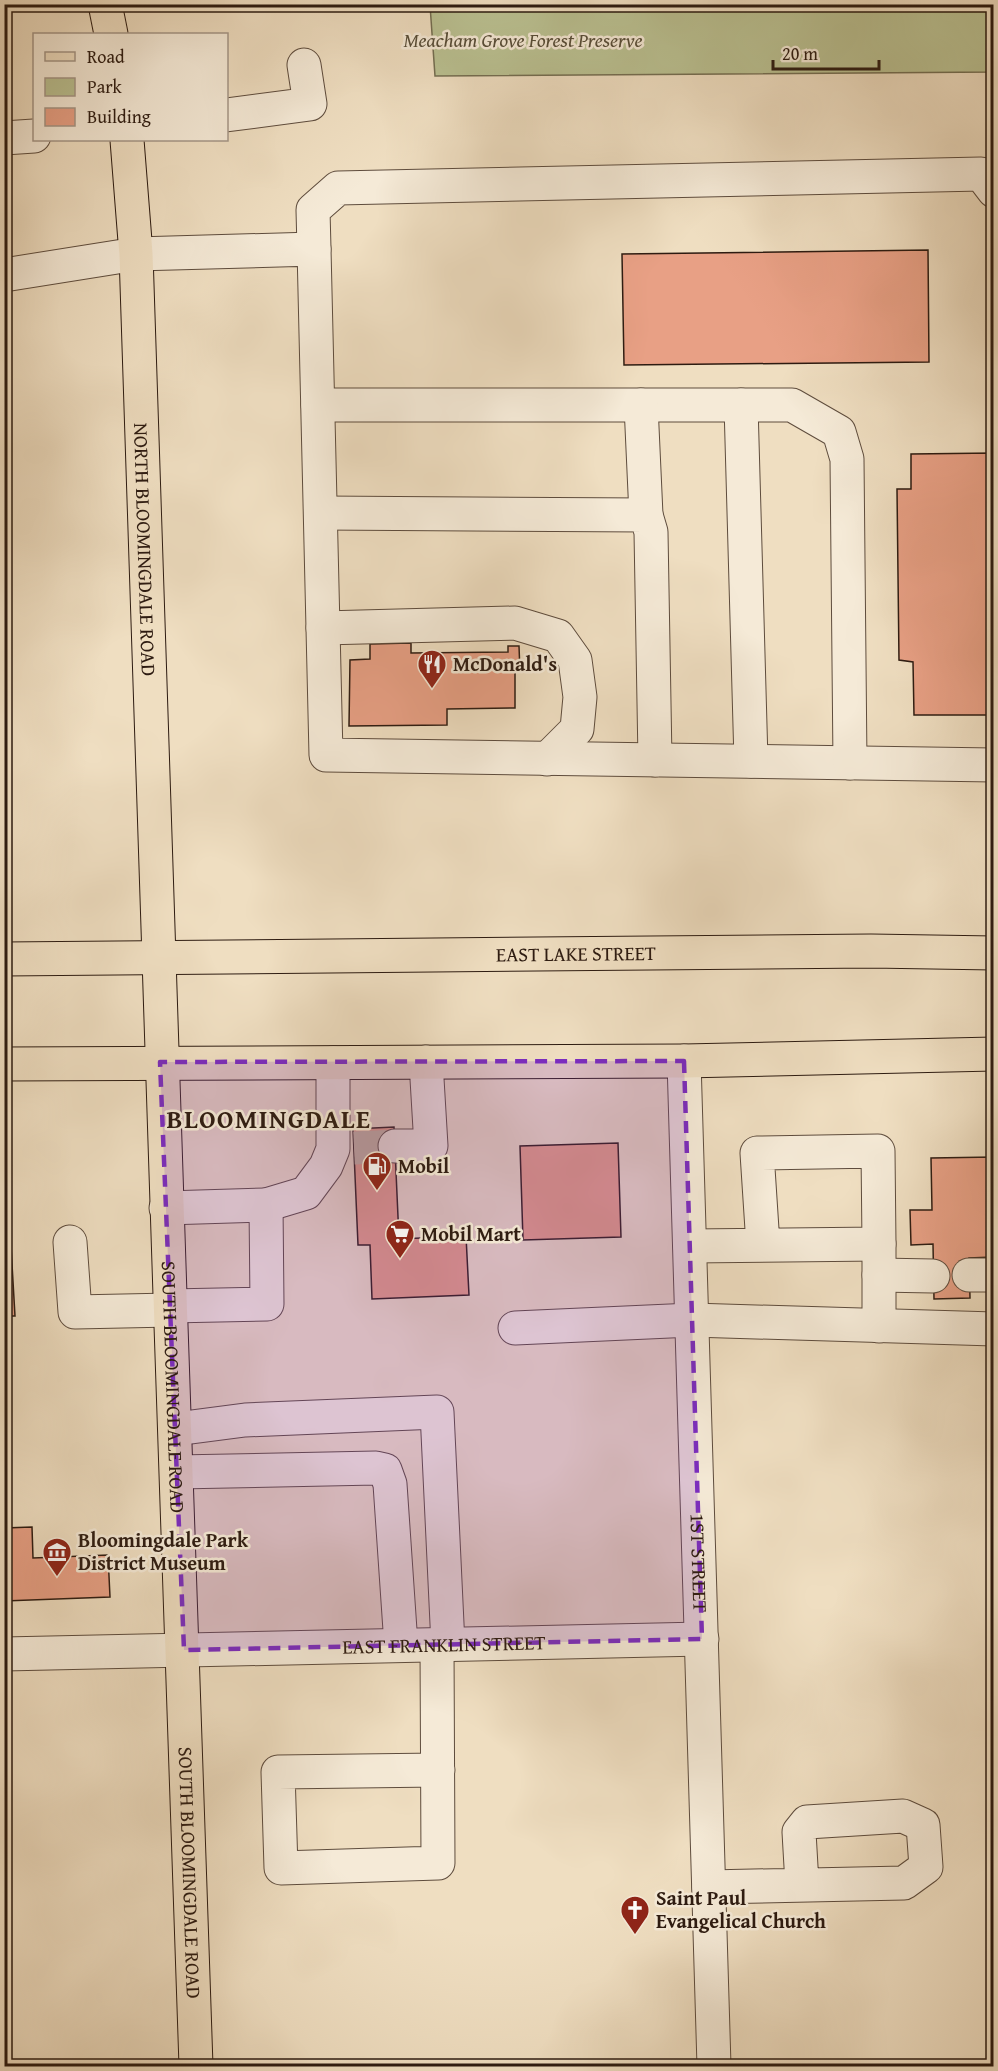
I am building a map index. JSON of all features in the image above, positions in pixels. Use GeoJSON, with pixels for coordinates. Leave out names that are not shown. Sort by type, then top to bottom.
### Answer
{"type":"FeatureCollection","features":[{"type":"Feature","properties":{"kind":"main road"},"geometry":{"type":"LineString","coordinates":[[105,4],[111,33]]}},
{"type":"Feature","properties":{"kind":"main road","name":"NORTH BLOOMINGDALE ROAD"},"geometry":{"type":"LineString","coordinates":[[127,141],[136,254],[159,959]]}},
{"type":"Feature","properties":{"kind":"main road","name":"EAST LAKE STREET"},"geometry":{"type":"LineString","coordinates":[[4,959],[847,951],[993,953]]}},
{"type":"Feature","properties":{"kind":"main road","name":"SOUTH BLOOMINGDALE ROAD"},"geometry":{"type":"LineString","coordinates":[[159,959],[160,1062],[184,1650],[196,2067]]}},
{"type":"Feature","properties":{"kind":"main road"},"geometry":{"type":"LineString","coordinates":[[4,1064],[684,1060],[993,1054]]}},
{"type":"Feature","properties":{"kind":"street"},"geometry":{"type":"LineString","coordinates":[[228,115],[310,104],[304,65]]}},
{"type":"Feature","properties":{"kind":"street"},"geometry":{"type":"LineString","coordinates":[[4,138],[33,136]]}},
{"type":"Feature","properties":{"kind":"street"},"geometry":{"type":"LineString","coordinates":[[993,191],[981,174],[338,188],[313,210],[326,755],[993,765]]}},
{"type":"Feature","properties":{"kind":"street"},"geometry":{"type":"LineString","coordinates":[[4,275],[136,254],[314,249]]}},
{"type":"Feature","properties":{"kind":"street"},"geometry":{"type":"LineString","coordinates":[[318,405],[792,405],[839,432],[847,459],[850,763]]}},
{"type":"Feature","properties":{"kind":"street"},"geometry":{"type":"LineString","coordinates":[[641,405],[646,515],[651,532],[655,760]]}},
{"type":"Feature","properties":{"kind":"street"},"geometry":{"type":"LineString","coordinates":[[741,405],[751,761]]}},
{"type":"Feature","properties":{"kind":"street"},"geometry":{"type":"LineString","coordinates":[[321,513],[646,515]]}},
{"type":"Feature","properties":{"kind":"street"},"geometry":{"type":"LineString","coordinates":[[323,628],[515,623],[558,636],[575,660],[580,697],[576,729],[547,759]]}},
{"type":"Feature","properties":{"kind":"street","name":"1ST STREET"},"geometry":{"type":"LineString","coordinates":[[684,1060],[714,2067]]}},
{"type":"Feature","properties":{"kind":"street"},"geometry":{"type":"LineString","coordinates":[[395,1146],[431,1146],[426,1062]]}},
{"type":"Feature","properties":{"kind":"street"},"geometry":{"type":"LineString","coordinates":[[166,1208],[266,1205],[306,1193],[326,1166],[344,1149],[333,1063]]}},
{"type":"Feature","properties":{"kind":"street"},"geometry":{"type":"LineString","coordinates":[[763,1245],[757,1153],[878,1151],[879,1326]]}},
{"type":"Feature","properties":{"kind":"street"},"geometry":{"type":"LineString","coordinates":[[70,1242],[75,1312],[267,1304],[266,1205]]}},
{"type":"Feature","properties":{"kind":"street"},"geometry":{"type":"LineString","coordinates":[[690,1246],[763,1245],[879,1259],[933,1276]]}},
{"type":"Feature","properties":{"kind":"street"},"geometry":{"type":"LineString","coordinates":[[516,1328],[692,1320],[993,1329]]}},
{"type":"Feature","properties":{"kind":"street"},"geometry":{"type":"LineString","coordinates":[[176,1429],[245,1420],[437,1412],[443,1645],[438,1770],[438,1863],[281,1868],[278,1772],[438,1770]]}},
{"type":"Feature","properties":{"kind":"street"},"geometry":{"type":"LineString","coordinates":[[177,1472],[376,1467],[385,1470],[390,1484],[401,1645]]}},
{"type":"Feature","properties":{"kind":"street","name":"EAST FRANKLIN STREET"},"geometry":{"type":"LineString","coordinates":[[4,1654],[702,1639]]}},
{"type":"Feature","properties":{"kind":"street"},"geometry":{"type":"LineString","coordinates":[[709,1887],[802,1884]]}},
{"type":"Feature","properties":{"kind":"highlighted area"},"geometry":{"type":"Polygon","coordinates":[[[684,1061],[702,1639],[184,1650],[160,1062],[684,1061]]]}},
{"type":"Feature","properties":{"kind":"green space","name":"Meacham Grove Forest Preserve"},"geometry":{"type":"Polygon","coordinates":[[[430,5],[993,5],[993,72],[435,76],[430,5]]]}},
{"type":"Feature","properties":{"kind":"building"},"geometry":{"type":"Polygon","coordinates":[[[928,250],[929,362],[624,365],[622,254],[928,250]]]}},
{"type":"Feature","properties":{"kind":"building"},"geometry":{"type":"Polygon","coordinates":[[[994,453],[994,715],[914,715],[913,662],[899,660],[897,489],[911,489],[911,454],[994,453]]]}},
{"type":"Feature","properties":{"kind":"building","name":"McDonald's"},"geometry":{"type":"Polygon","coordinates":[[[411,643],[411,653],[508,652],[508,646],[519,646],[520,672],[515,672],[515,708],[447,709],[447,725],[349,726],[350,660],[370,659],[370,644],[411,643]]]}},
{"type":"Feature","properties":{"kind":"building"},"geometry":{"type":"Polygon","coordinates":[[[4,1126],[15,1316],[4,1316],[4,1126]]]}},
{"type":"Feature","properties":{"kind":"building","name":"Mobil"},"geometry":{"type":"Polygon","coordinates":[[[394,1127],[399,1239],[466,1236],[469,1295],[372,1299],[370,1245],[358,1245],[353,1129],[394,1127]]]}},
{"type":"Feature","properties":{"kind":"building"},"geometry":{"type":"Polygon","coordinates":[[[618,1143],[621,1237],[523,1240],[520,1146],[618,1143]]]}},
{"type":"Feature","properties":{"kind":"building"},"geometry":{"type":"Polygon","coordinates":[[[994,1157],[994,1257],[969,1258],[970,1298],[934,1299],[933,1244],[911,1245],[910,1210],[932,1210],[931,1158],[994,1157]]]}},
{"type":"Feature","properties":{"kind":"building","name":"Bloomingdale Park District Museum"},"geometry":{"type":"Polygon","coordinates":[[[32,1527],[33,1558],[108,1555],[110,1597],[4,1601],[4,1528],[32,1527]]]}},
{"type":"Feature","properties":{"kind":"tunnel"},"geometry":{"type":"LineString","coordinates":[[354,1148],[395,1146]]}},
{"type":"Feature","properties":{"kind":"place","name":"McDonald's"},"geometry":{"type":"Point","coordinates":[432,690]}},
{"type":"Feature","properties":{"kind":"place","name":"Mobil"},"geometry":{"type":"Point","coordinates":[377,1192]}},
{"type":"Feature","properties":{"kind":"place","name":"Mobil Mart"},"geometry":{"type":"Point","coordinates":[400,1260]}},
{"type":"Feature","properties":{"kind":"place","name":"Bloomingdale Park District Museum"},"geometry":{"type":"Point","coordinates":[57,1578]}},
{"type":"Feature","properties":{"kind":"place","name":"Saint Paul Evangelical Church"},"geometry":{"type":"Point","coordinates":[635,1936]}},
{"type":"Feature","properties":{"kind":"district","name":"BLOOMINGDALE"},"geometry":{"type":"Point","coordinates":[269,1119]}}]}
